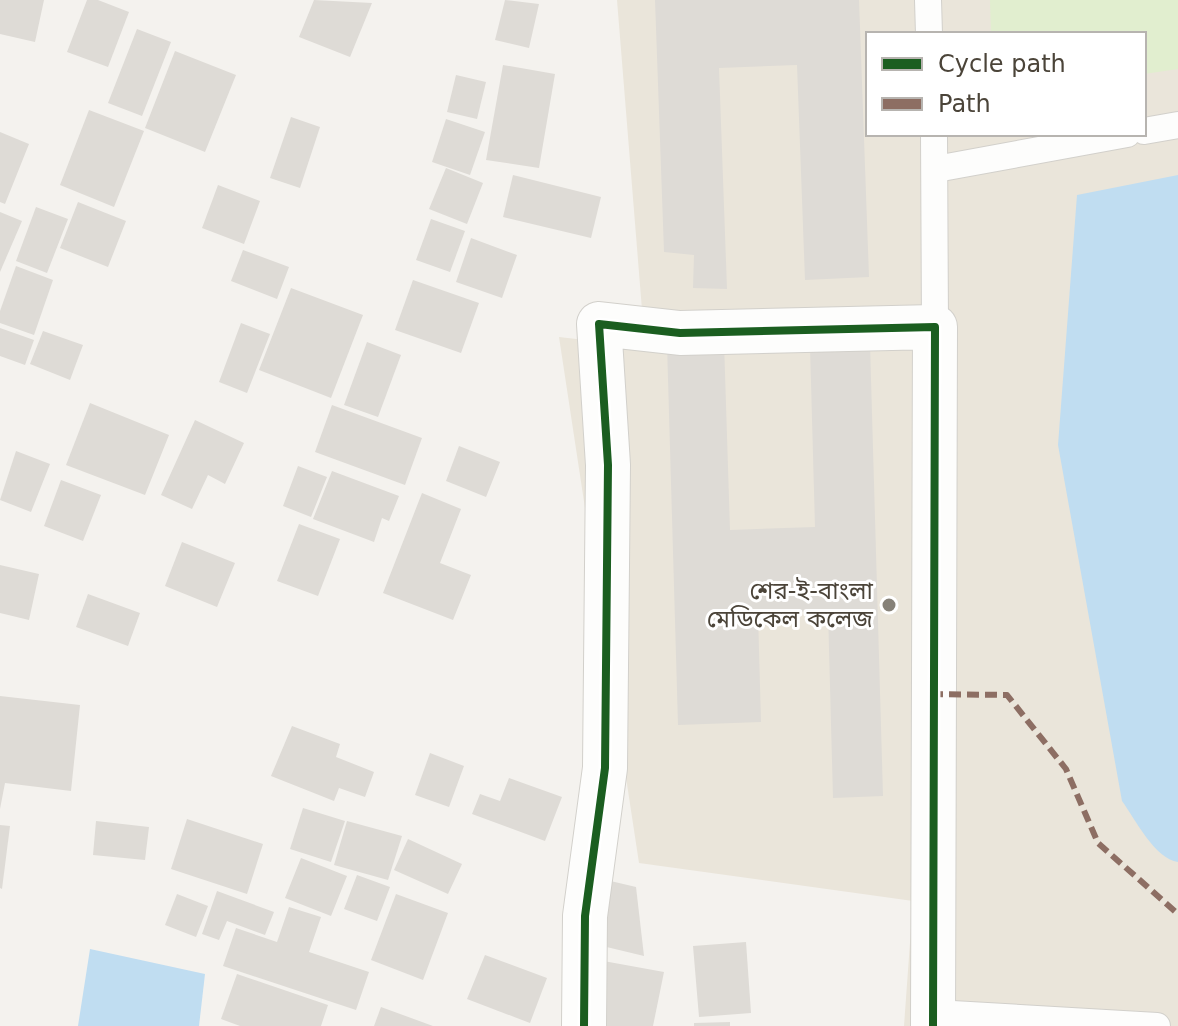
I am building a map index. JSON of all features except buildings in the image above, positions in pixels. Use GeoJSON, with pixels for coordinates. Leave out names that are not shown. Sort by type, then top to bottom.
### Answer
{"type":"FeatureCollection","features":[{"type":"Feature","properties":{"kind":"street"},"geometry":{"type":"LineString","coordinates":[[584,1026],[585,916],[605,768],[608,465],[599,324],[680,333],[935,327],[931,694],[934,1020]]}},
{"type":"Feature","properties":{"kind":"lane"},"geometry":{"type":"LineString","coordinates":[[928,0],[929,32]]}},
{"type":"Feature","properties":{"kind":"lane"},"geometry":{"type":"LineString","coordinates":[[1146,131],[1178,125]]}},
{"type":"Feature","properties":{"kind":"lane"},"geometry":{"type":"LineString","coordinates":[[934,136],[935,327]]}},
{"type":"Feature","properties":{"kind":"lane"},"geometry":{"type":"LineString","coordinates":[[936,169],[1116,136]]}},
{"type":"Feature","properties":{"kind":"lane"},"geometry":{"type":"LineString","coordinates":[[934,1020],[1157,1026]]}},
{"type":"Feature","properties":{"kind":"shaded area","name":"শের-ই-বাংলা মেডিকেল কলেজ"},"geometry":{"type":"Polygon","coordinates":[[[617,0],[1178,0],[1178,1026],[904,1026],[913,901],[639,863],[559,337],[645,347],[617,0]]]}},
{"type":"Feature","properties":{"kind":"green space"},"geometry":{"type":"Polygon","coordinates":[[[990,0],[1178,0],[1178,69],[1146,74],[1146,32],[991,32],[990,0]]]}},
{"type":"Feature","properties":{"kind":"water"},"geometry":{"type":"Polygon","coordinates":[[[1178,175],[1178,862],[1161,854],[1122,801],[1058,445],[1077,195],[1178,175]]]}},
{"type":"Feature","properties":{"kind":"water"},"geometry":{"type":"Polygon","coordinates":[[[90,949],[205,974],[199,1026],[78,1026],[90,949]]]}},
{"type":"Feature","properties":{"kind":"marked path"},"geometry":{"type":"LineString","coordinates":[[931,694],[1007,695],[1066,769],[1098,843],[1178,914]]}},
{"type":"Feature","properties":{"kind":"cycle path"},"geometry":{"type":"LineString","coordinates":[[584,1026],[585,916],[605,768],[608,465],[599,324],[680,333],[935,327],[933,1026]]}},
{"type":"Feature","properties":{"kind":"place","name":"শের-ই-বাংলা মেডিকেল কলেজ"},"geometry":{"type":"Point","coordinates":[889,605]}}]}
